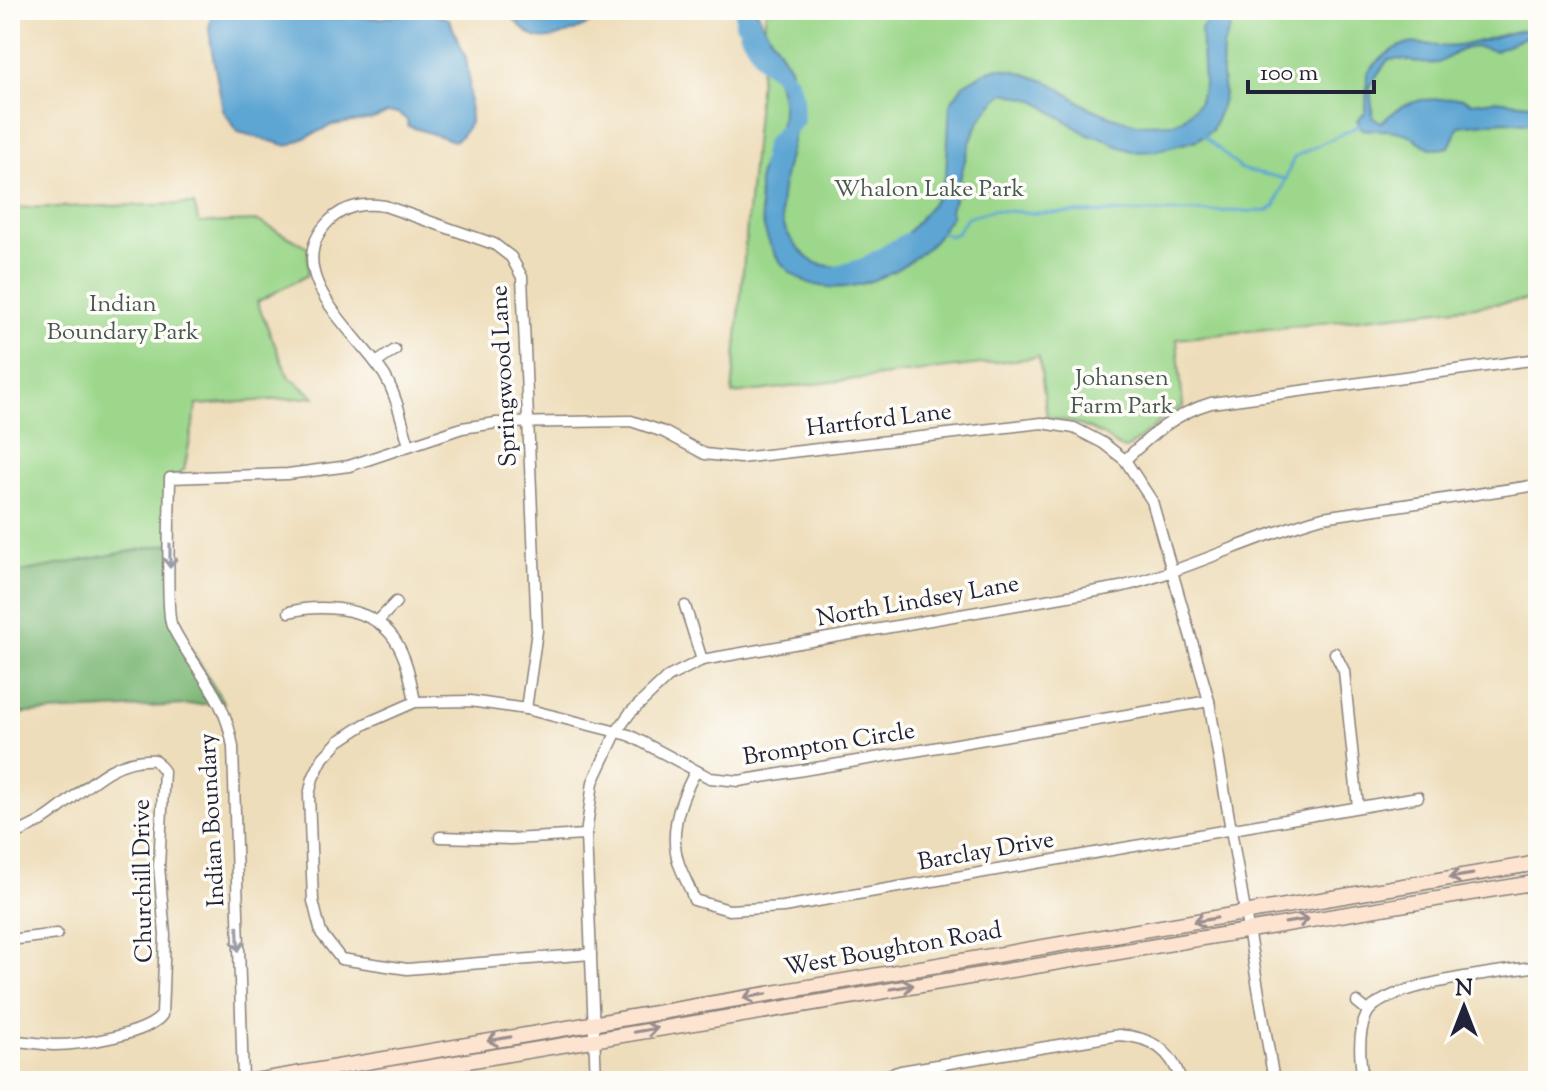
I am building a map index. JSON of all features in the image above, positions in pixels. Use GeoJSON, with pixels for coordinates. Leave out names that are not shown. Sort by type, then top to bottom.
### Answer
{"type":"FeatureCollection","features":[{"type":"Feature","properties":{"kind":"main road","name":"West Boughton Road"},"geometry":{"type":"LineString","coordinates":[[255,1081],[1538,863]]}},
{"type":"Feature","properties":{"kind":"main road","name":"West Boughton Road"},"geometry":{"type":"LineString","coordinates":[[348,1081],[1538,882]]}},
{"type":"Feature","properties":{"kind":"street","name":"Springwood Lane"},"geometry":{"type":"LineString","coordinates":[[409,445],[395,397],[376,363],[323,295],[312,267],[314,245],[323,227],[339,212],[361,205],[385,206],[494,244],[511,257],[522,277],[537,631],[526,709]]}},
{"type":"Feature","properties":{"kind":"street"},"geometry":{"type":"LineString","coordinates":[[376,363],[395,350]]}},
{"type":"Feature","properties":{"kind":"street"},"geometry":{"type":"LineString","coordinates":[[1125,460],[1182,413],[1211,403],[1538,359]]}},
{"type":"Feature","properties":{"kind":"street","name":"Hartford Lane"},"geometry":{"type":"LineString","coordinates":[[170,478],[288,474],[349,466],[479,424],[631,421],[664,432],[705,454],[740,458],[1042,423],[1074,428],[1091,435],[1125,460],[1152,501],[1209,701],[1274,1081]]}},
{"type":"Feature","properties":{"kind":"street","name":"Indian Boundary"},"geometry":{"type":"LineString","coordinates":[[170,478],[170,623],[222,706],[233,747],[243,1081]]}},
{"type":"Feature","properties":{"kind":"street","name":"North Lindsey Lane"},"geometry":{"type":"LineString","coordinates":[[595,1039],[586,835],[593,782],[617,731],[644,697],[668,677],[702,660],[1103,591],[1171,572],[1288,527],[1323,517],[1538,485]]}},
{"type":"Feature","properties":{"kind":"street"},"geometry":{"type":"LineString","coordinates":[[379,620],[396,602]]}},
{"type":"Feature","properties":{"kind":"street"},"geometry":{"type":"LineString","coordinates":[[685,606],[702,660]]}},
{"type":"Feature","properties":{"kind":"street"},"geometry":{"type":"LineString","coordinates":[[289,612],[306,607],[334,608],[379,620],[405,656],[415,702]]}},
{"type":"Feature","properties":{"kind":"street"},"geometry":{"type":"LineString","coordinates":[[1335,653],[1344,671],[1358,807]]}},
{"type":"Feature","properties":{"kind":"street","name":"Brompton Circle"},"geometry":{"type":"LineString","coordinates":[[591,954],[407,969],[341,959],[321,933],[313,901],[309,795],[323,758],[339,741],[365,724],[415,702],[470,701],[526,709],[617,731],[651,745],[696,771],[723,781],[756,779],[1209,701]]}},
{"type":"Feature","properties":{"kind":"street","name":"Churchill Drive"},"geometry":{"type":"LineString","coordinates":[[10,837],[43,820],[105,771],[121,764],[140,759],[155,760],[164,771],[159,866],[165,935],[162,1015],[155,1024],[98,1039],[57,1045],[10,1041]]}},
{"type":"Feature","properties":{"kind":"street","name":"Barclay Drive"},"geometry":{"type":"LineString","coordinates":[[696,771],[679,806],[677,857],[694,900],[729,910],[783,907],[1418,797]]}},
{"type":"Feature","properties":{"kind":"street"},"geometry":{"type":"LineString","coordinates":[[440,837],[511,839],[586,835]]}},
{"type":"Feature","properties":{"kind":"street"},"geometry":{"type":"LineString","coordinates":[[10,940],[57,934]]}},
{"type":"Feature","properties":{"kind":"street"},"geometry":{"type":"LineString","coordinates":[[1363,1081],[1361,1028],[1368,1011],[1380,1000],[1408,988],[1538,966]]}},
{"type":"Feature","properties":{"kind":"street"},"geometry":{"type":"LineString","coordinates":[[1357,1002],[1368,1011]]}},
{"type":"Feature","properties":{"kind":"street"},"geometry":{"type":"LineString","coordinates":[[869,1081],[901,1071],[1119,1035],[1160,1045],[1173,1060],[1181,1081]]}},
{"type":"Feature","properties":{"kind":"street"},"geometry":{"type":"LineString","coordinates":[[595,1039],[596,1081]]}},
{"type":"Feature","properties":{"kind":"green space","name":"Whalon Lake Park"},"geometry":{"type":"Polygon","coordinates":[[[766,10],[1538,10],[1538,299],[1177,339],[1183,406],[1127,449],[1083,426],[1047,417],[1039,357],[732,394],[766,10]]]}},
{"type":"Feature","properties":{"kind":"green space","name":"Indian Boundary Park"},"geometry":{"type":"Polygon","coordinates":[[[194,204],[199,223],[258,221],[308,247],[308,275],[257,302],[288,376],[315,397],[197,405],[184,470],[170,478],[170,544],[10,574],[10,208],[194,204]]]}},
{"type":"Feature","properties":{"kind":"green space"},"geometry":{"type":"Polygon","coordinates":[[[174,543],[174,622],[224,703],[10,714],[10,574],[174,543]]]}},
{"type":"Feature","properties":{"kind":"water"},"geometry":{"type":"Polygon","coordinates":[[[216,10],[335,10],[359,17],[382,18],[406,13],[431,13],[449,19],[466,58],[470,123],[454,141],[408,126],[407,120],[398,113],[332,125],[288,146],[238,132],[223,110],[212,51],[209,28],[216,10]]]}},
{"type":"Feature","properties":{"kind":"water"},"geometry":{"type":"Polygon","coordinates":[[[505,10],[614,10],[574,31],[541,38],[526,31],[505,10]]]}},
{"type":"Feature","properties":{"kind":"water"},"geometry":{"type":"Polygon","coordinates":[[[741,10],[757,10],[791,69],[796,117],[781,196],[784,226],[794,242],[812,260],[849,272],[896,247],[935,200],[946,174],[950,104],[963,85],[999,68],[1016,71],[1051,83],[1088,107],[1112,117],[1137,124],[1174,123],[1199,103],[1204,85],[1201,29],[1213,10],[1237,10],[1223,47],[1224,94],[1212,130],[1197,140],[1156,151],[1135,152],[1088,135],[1034,100],[1005,93],[992,105],[974,132],[950,210],[952,215],[934,240],[896,270],[870,282],[844,287],[820,286],[798,278],[781,262],[767,238],[760,205],[759,176],[777,137],[782,101],[775,78],[747,32],[750,27],[743,23],[741,10]]]}},
{"type":"Feature","properties":{"kind":"water"},"geometry":{"type":"Polygon","coordinates":[[[1538,29],[1537,38],[1527,36],[1496,51],[1464,49],[1438,63],[1388,60],[1370,85],[1373,117],[1381,122],[1402,106],[1421,100],[1462,98],[1472,103],[1494,100],[1538,105],[1538,122],[1505,121],[1459,126],[1449,147],[1440,149],[1427,146],[1403,133],[1362,129],[1357,120],[1366,112],[1367,73],[1395,48],[1413,43],[1458,46],[1538,29]]]}},
{"type":"Feature","properties":{"kind":"waterway"},"geometry":{"type":"LineString","coordinates":[[743,10],[743,23],[750,28],[747,32],[764,60],[788,79],[795,95],[796,120],[773,144],[769,168]]}},
{"type":"Feature","properties":{"kind":"waterway"},"geometry":{"type":"LineString","coordinates":[[939,231],[950,236],[957,233],[966,218],[993,210],[1034,213],[1267,211],[1275,206],[1294,157],[1360,125]]}},
{"type":"Feature","properties":{"kind":"waterway"},"geometry":{"type":"LineString","coordinates":[[1201,133],[1241,169],[1286,179]]}},
{"type":"Feature","properties":{"kind":"waterway"},"geometry":{"type":"LineString","coordinates":[[827,277],[864,266],[907,241]]}},
{"type":"Feature","properties":{"kind":"park label","name":"Johansen Farm Park"},"geometry":{"type":"Point","coordinates":[1122,393]}}]}
